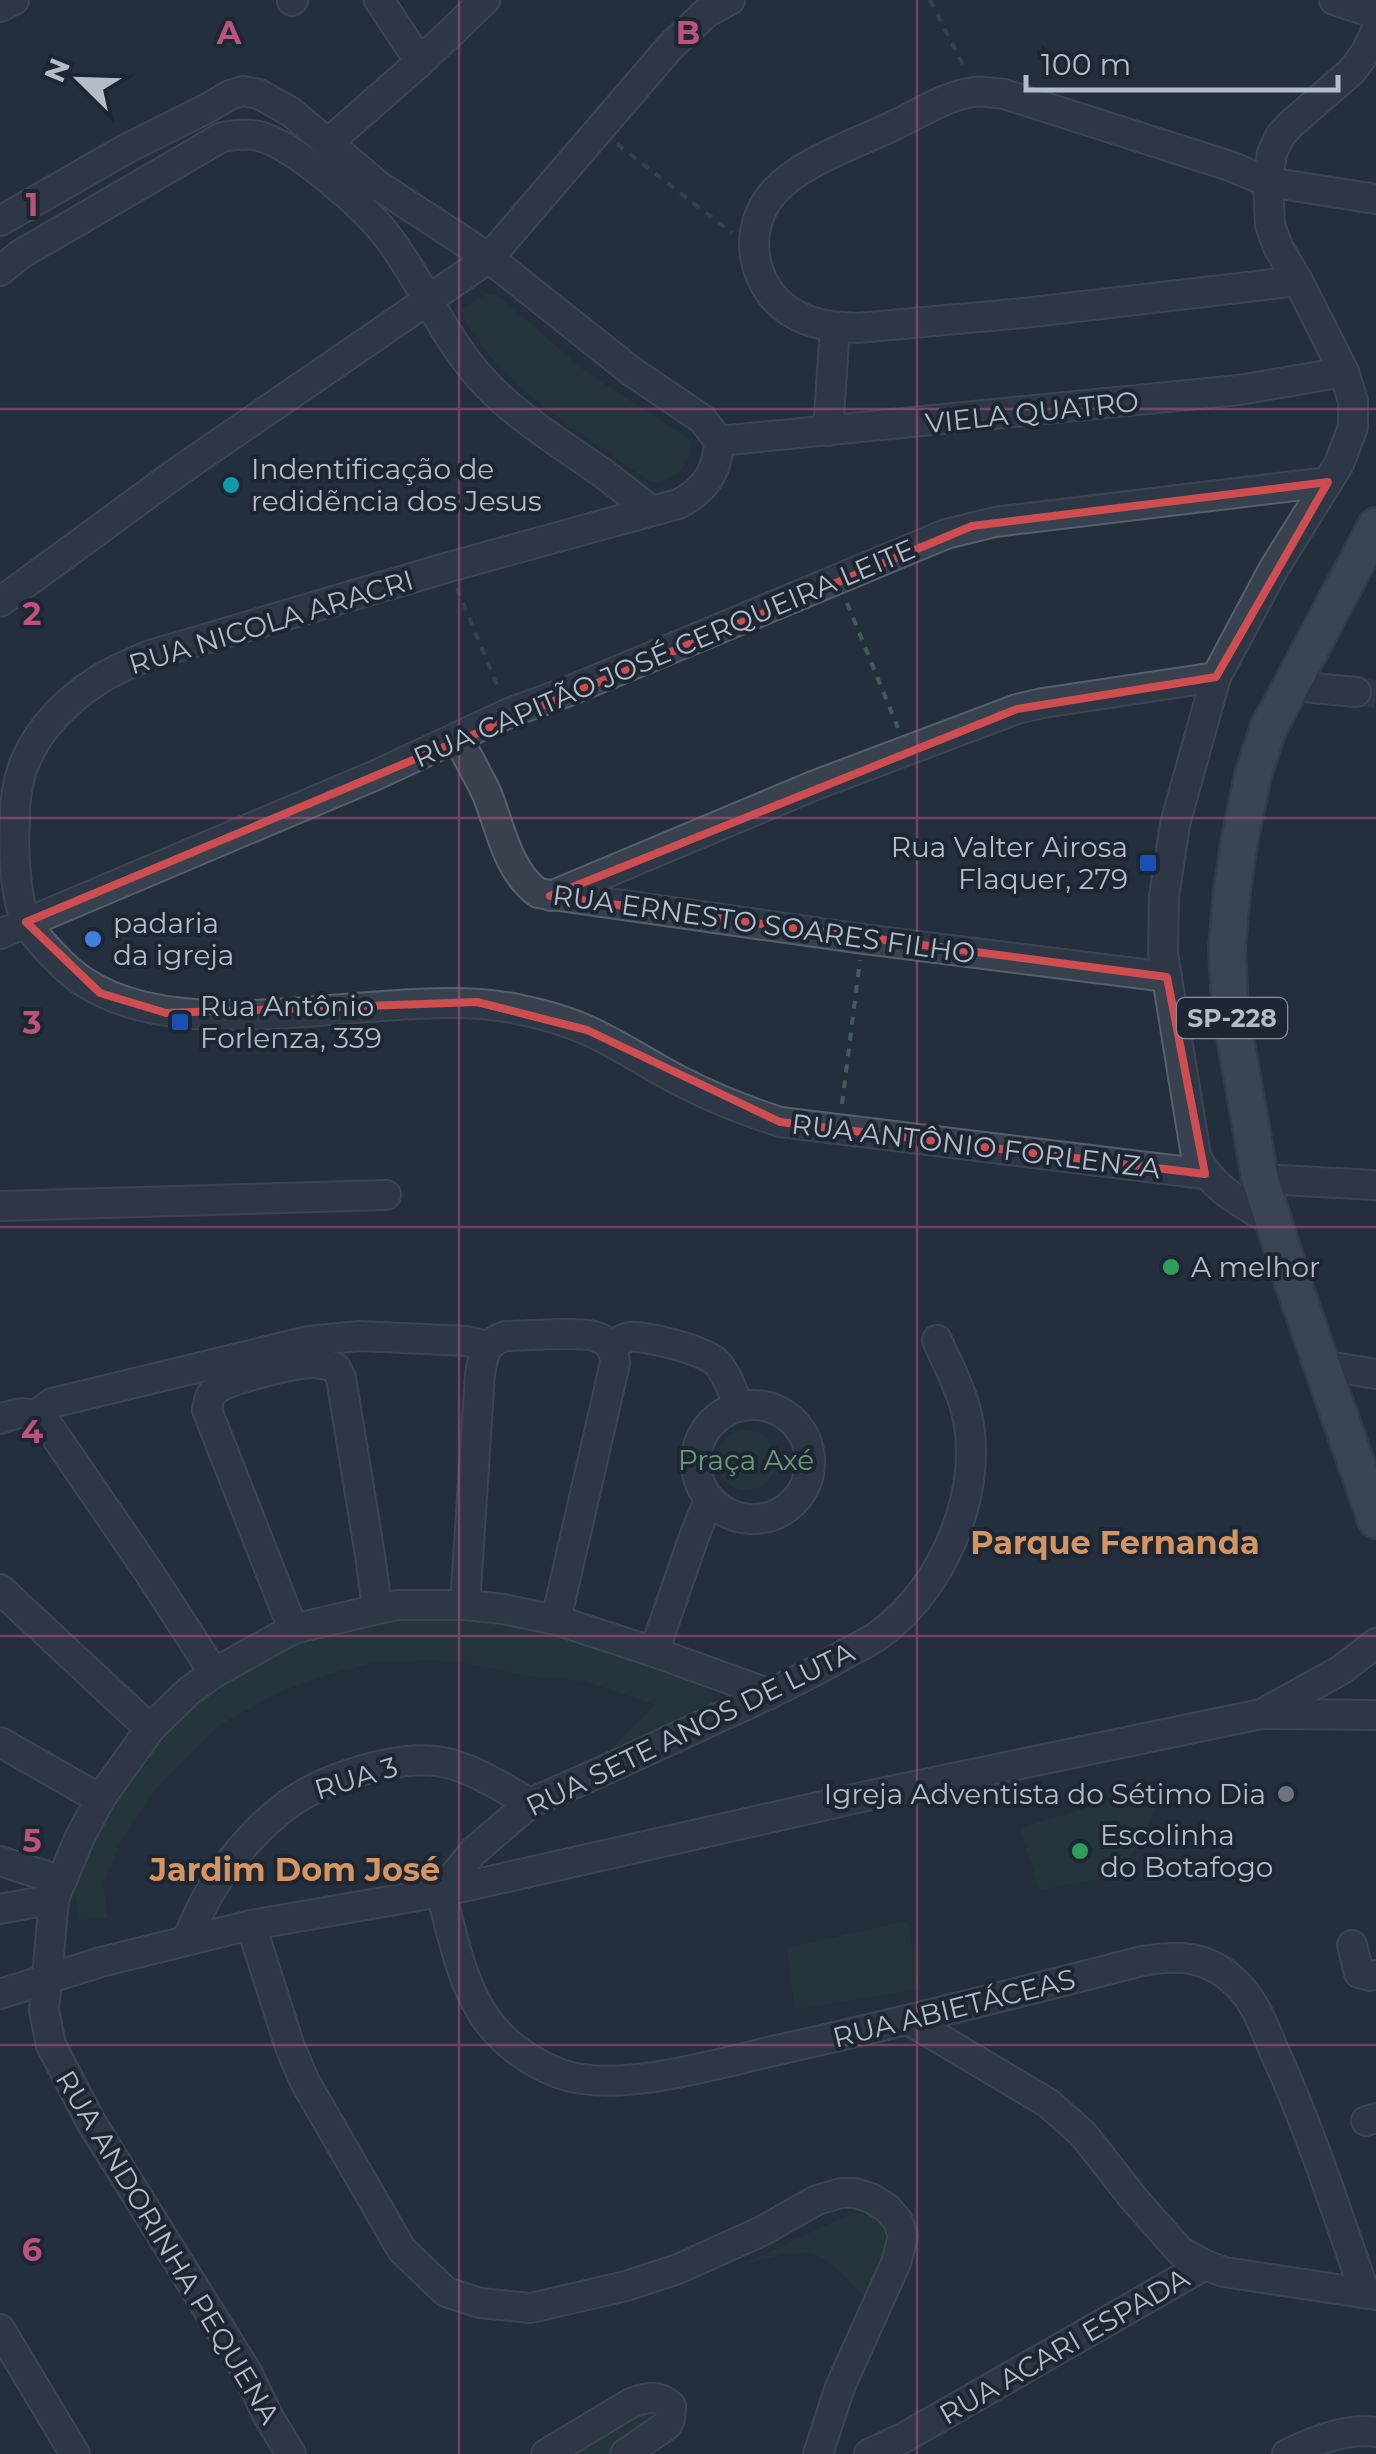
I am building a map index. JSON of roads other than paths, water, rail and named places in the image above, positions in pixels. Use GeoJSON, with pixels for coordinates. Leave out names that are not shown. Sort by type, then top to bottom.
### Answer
{"type":"FeatureCollection","features":[{"type":"Feature","properties":{"kind":"main road","name":"SP-228"},"geometry":{"type":"LineString","coordinates":[[1376,526],[1268,729],[1253,775],[1234,872],[1227,948],[1233,1025],[1260,1179],[1376,1520]]}},
{"type":"Feature","properties":{"kind":"street"},"geometry":{"type":"LineString","coordinates":[[0,7],[14,0]]}},
{"type":"Feature","properties":{"kind":"street"},"geometry":{"type":"LineString","coordinates":[[379,0],[420,62]]}},
{"type":"Feature","properties":{"kind":"street"},"geometry":{"type":"LineString","coordinates":[[329,142],[485,0]]}},
{"type":"Feature","properties":{"kind":"street"},"geometry":{"type":"LineString","coordinates":[[0,602],[179,471],[488,258],[671,46],[706,14],[730,0]]}},
{"type":"Feature","properties":{"kind":"street"},"geometry":{"type":"LineString","coordinates":[[1334,0],[1376,14]]}},
{"type":"Feature","properties":{"kind":"street"},"geometry":{"type":"LineString","coordinates":[[1276,1223],[1222,1191],[1205,1174],[1196,1156],[1167,977],[1164,897],[1175,824],[1216,677],[1328,482],[1353,427],[1353,400],[1344,372],[1278,247],[1270,224],[1268,182],[1272,153],[1280,136],[1352,71],[1376,31]]}},
{"type":"Feature","properties":{"kind":"street"},"geometry":{"type":"LineString","coordinates":[[0,221],[126,148],[230,95],[243,91],[259,94],[276,102],[329,142],[379,186],[488,258],[630,371],[702,420],[719,441]]}},
{"type":"Feature","properties":{"kind":"street"},"geometry":{"type":"LineString","coordinates":[[1298,281],[1024,313],[835,327],[809,321],[782,306],[758,275],[753,246],[763,208],[789,179],[946,100],[973,92],[1004,94],[1200,156],[1268,182],[1376,199]]}},
{"type":"Feature","properties":{"kind":"street"},"geometry":{"type":"LineString","coordinates":[[0,271],[22,254],[222,137],[260,136],[320,171],[390,239],[450,338],[489,387],[547,436],[613,480],[652,512]]}},
{"type":"Feature","properties":{"kind":"street"},"geometry":{"type":"LineString","coordinates":[[828,432],[835,327]]}},
{"type":"Feature","properties":{"kind":"street","name":"VIELA QUATRO"},"geometry":{"type":"LineString","coordinates":[[719,441],[1239,390],[1344,372]]}},
{"type":"Feature","properties":{"kind":"street","name":"RUA NICOLA ARACRI"},"geometry":{"type":"LineString","coordinates":[[26,922],[13,849],[16,790],[30,750],[48,723],[101,678],[147,656],[687,500],[704,488],[718,456],[719,441]]}},
{"type":"Feature","properties":{"kind":"street","name":"RUA CAPITÃO JOSÉ CERQUEIRA LEITE"},"geometry":{"type":"LineString","coordinates":[[0,934],[376,775],[509,713],[972,526],[1328,482]]}},
{"type":"Feature","properties":{"kind":"street"},"geometry":{"type":"LineString","coordinates":[[550,896],[814,786],[1017,710],[1216,677]]}},
{"type":"Feature","properties":{"kind":"street"},"geometry":{"type":"LineString","coordinates":[[1292,686],[1356,692]]}},
{"type":"Feature","properties":{"kind":"street","name":"RUA ERNESTO SOARES FILHO"},"geometry":{"type":"LineString","coordinates":[[458,737],[486,792],[515,870],[538,892],[863,939],[1167,977]]}},
{"type":"Feature","properties":{"kind":"street","name":"RUA ANTÔNIO FORLENZA"},"geometry":{"type":"LineString","coordinates":[[26,922],[69,972],[100,993],[166,1013],[284,1014],[370,1005],[477,1002],[518,1009],[587,1030],[681,1082],[780,1122],[1205,1174]]}},
{"type":"Feature","properties":{"kind":"street"},"geometry":{"type":"LineString","coordinates":[[1260,1179],[1376,1185]]}},
{"type":"Feature","properties":{"kind":"street"},"geometry":{"type":"LineString","coordinates":[[0,1206],[386,1196]]}},
{"type":"Feature","properties":{"kind":"street"},"geometry":{"type":"LineString","coordinates":[[466,1605],[478,1403],[487,1346],[505,1336],[590,1335],[611,1348],[615,1363],[556,1620]]}},
{"type":"Feature","properties":{"kind":"street"},"geometry":{"type":"LineString","coordinates":[[336,1368],[359,1336]]}},
{"type":"Feature","properties":{"kind":"street"},"geometry":{"type":"LineString","coordinates":[[36,1415],[52,1403],[308,1340],[359,1336],[468,1340],[487,1346]]}},
{"type":"Feature","properties":{"kind":"street"},"geometry":{"type":"LineString","coordinates":[[611,1348],[627,1337],[636,1337],[708,1356],[724,1374],[739,1406]]}},
{"type":"Feature","properties":{"kind":"street","name":"RUA SETE ANOS DE LUTA"},"geometry":{"type":"LineString","coordinates":[[441,1892],[473,1852],[530,1803],[770,1694],[881,1634],[922,1594],[954,1533],[972,1468],[966,1412],[936,1340]]}},
{"type":"Feature","properties":{"kind":"street"},"geometry":{"type":"LineString","coordinates":[[293,1630],[214,1429],[208,1403],[214,1390],[252,1377],[318,1362],[336,1368]]}},
{"type":"Feature","properties":{"kind":"street"},"geometry":{"type":"LineString","coordinates":[[1321,1365],[1376,1374]]}},
{"type":"Feature","properties":{"kind":"street"},"geometry":{"type":"LineString","coordinates":[[336,1368],[344,1391],[377,1608]]}},
{"type":"Feature","properties":{"kind":"street"},"geometry":{"type":"LineString","coordinates":[[758,1405],[792,1420],[803,1434],[809,1452],[810,1470],[793,1504],[759,1520],[740,1519],[709,1500],[699,1483],[695,1464],[698,1445],[707,1428],[721,1414],[739,1406],[758,1405]]}},
{"type":"Feature","properties":{"kind":"street"},"geometry":{"type":"LineString","coordinates":[[0,1420],[20,1412],[36,1415],[51,1428],[214,1672]]}},
{"type":"Feature","properties":{"kind":"street"},"geometry":{"type":"LineString","coordinates":[[654,1652],[709,1500]]}},
{"type":"Feature","properties":{"kind":"street"},"geometry":{"type":"LineString","coordinates":[[0,1588],[150,1729]]}},
{"type":"Feature","properties":{"kind":"street","name":"RUA ANDORINHA PEQUENA"},"geometry":{"type":"LineString","coordinates":[[291,2454],[247,2372],[91,2122],[51,2045],[44,2010],[58,1890],[100,1799],[150,1729],[214,1672],[293,1630],[396,1605],[466,1605],[556,1620],[770,1694]]}},
{"type":"Feature","properties":{"kind":"street"},"geometry":{"type":"LineString","coordinates":[[1262,1714],[1324,1680],[1376,1643]]}},
{"type":"Feature","properties":{"kind":"street"},"geometry":{"type":"LineString","coordinates":[[1324,1680],[1336,1713]]}},
{"type":"Feature","properties":{"kind":"street"},"geometry":{"type":"LineString","coordinates":[[0,1994],[46,1978],[251,1925],[441,1892],[844,1800],[1262,1714],[1376,1715]]}},
{"type":"Feature","properties":{"kind":"street"},"geometry":{"type":"LineString","coordinates":[[0,1742],[100,1799]]}},
{"type":"Feature","properties":{"kind":"street","name":"RUA 3"},"geometry":{"type":"LineString","coordinates":[[186,1940],[211,1890],[242,1847],[305,1793],[352,1773],[404,1762],[444,1762],[474,1772],[530,1803]]}},
{"type":"Feature","properties":{"kind":"street"},"geometry":{"type":"LineString","coordinates":[[0,1861],[58,1890]]}},
{"type":"Feature","properties":{"kind":"street"},"geometry":{"type":"LineString","coordinates":[[0,1909],[58,1890]]}},
{"type":"Feature","properties":{"kind":"street","name":"RUA ABIETÁCEAS"},"geometry":{"type":"LineString","coordinates":[[441,1892],[457,1956],[470,1995],[483,2018],[532,2060],[576,2078],[624,2081],[679,2071],[910,2020],[1142,1962],[1172,1956],[1200,1960],[1236,1982],[1253,2003],[1370,2294]]}},
{"type":"Feature","properties":{"kind":"street"},"geometry":{"type":"LineString","coordinates":[[251,1925],[305,2082],[402,2250],[446,2292],[480,2304],[530,2308],[626,2286],[678,2269],[817,2200],[841,2192],[871,2198],[887,2208],[903,2236],[896,2263],[840,2387],[818,2454]]}},
{"type":"Feature","properties":{"kind":"street"},"geometry":{"type":"LineString","coordinates":[[1352,1945],[1360,1973],[1376,1974]]}},
{"type":"Feature","properties":{"kind":"street"},"geometry":{"type":"LineString","coordinates":[[910,2020],[1048,2102],[1083,2134],[1180,2251],[1205,2265],[1255,2278],[1370,2294]]}},
{"type":"Feature","properties":{"kind":"street","name":"RUA ACARI ESPADA"},"geometry":{"type":"LineString","coordinates":[[869,2454],[904,2438],[1205,2265]]}},
{"type":"Feature","properties":{"kind":"street"},"geometry":{"type":"LineString","coordinates":[[0,2329],[75,2454]]}},
{"type":"Feature","properties":{"kind":"street"},"geometry":{"type":"LineString","coordinates":[[546,2454],[632,2403],[652,2397],[664,2400],[671,2406],[667,2425],[625,2454]]}},
{"type":"Feature","properties":{"kind":"street"},"geometry":{"type":"LineString","coordinates":[[1288,2454],[1358,2430],[1376,2432]]}},
{"type":"Feature","properties":{"kind":"tunnel"},"geometry":{"type":"LineString","coordinates":[[1356,692],[1376,694]]}},
{"type":"Feature","properties":{"kind":"place","name":"Indentificação de redidẽncia dos Jesus"},"geometry":{"type":"Point","coordinates":[231,485]}},
{"type":"Feature","properties":{"kind":"place","name":"Rua Valter Airosa Flaquer, 279"},"geometry":{"type":"Point","coordinates":[1148,863]}},
{"type":"Feature","properties":{"kind":"place","name":"padaria da igreja"},"geometry":{"type":"Point","coordinates":[93,939]}},
{"type":"Feature","properties":{"kind":"place","name":"Rua Antônio Forlenza, 339"},"geometry":{"type":"Point","coordinates":[180,1022]}},
{"type":"Feature","properties":{"kind":"place","name":"A melhor"},"geometry":{"type":"Point","coordinates":[1171,1267]}},
{"type":"Feature","properties":{"kind":"place","name":"Igreja Adventista do Sétimo Dia"},"geometry":{"type":"Point","coordinates":[1286,1794]}},
{"type":"Feature","properties":{"kind":"place","name":"Escolinha do Botafogo"},"geometry":{"type":"Point","coordinates":[1080,1851]}},
{"type":"Feature","properties":{"kind":"district","name":"Parque Fernanda"},"geometry":{"type":"Point","coordinates":[1115,1542]}},
{"type":"Feature","properties":{"kind":"district","name":"Jardim Dom José"},"geometry":{"type":"Point","coordinates":[295,1869]}},
{"type":"Feature","properties":{"kind":"park label","name":"Praça Axé"},"geometry":{"type":"Point","coordinates":[746,1460]}}]}
